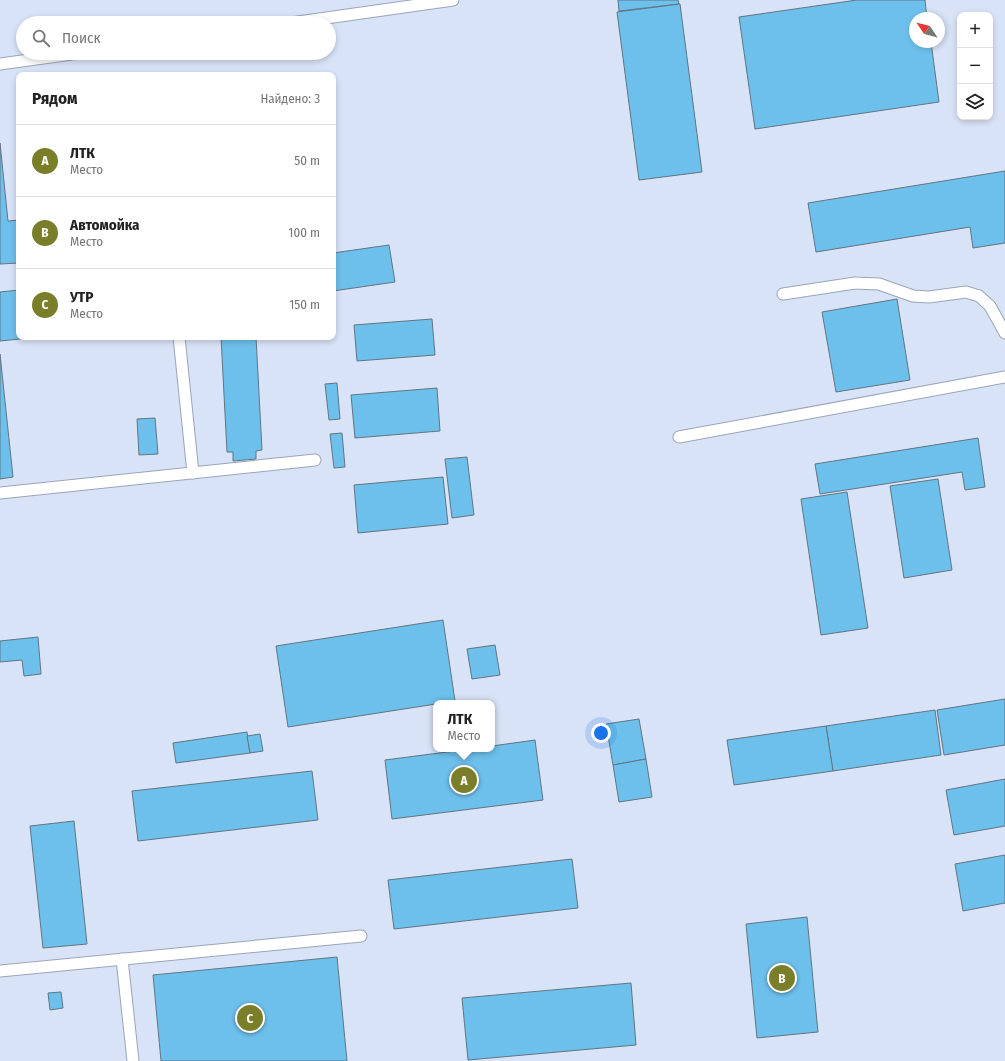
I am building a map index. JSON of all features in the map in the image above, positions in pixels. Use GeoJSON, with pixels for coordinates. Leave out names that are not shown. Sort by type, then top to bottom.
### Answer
{"type":"FeatureCollection","features":[{"type":"Feature","properties":{"kind":"lane"},"geometry":{"type":"LineString","coordinates":[[336,16],[452,0]]}},
{"type":"Feature","properties":{"kind":"lane"},"geometry":{"type":"LineString","coordinates":[[0,64],[29,60]]}},
{"type":"Feature","properties":{"kind":"lane"},"geometry":{"type":"LineString","coordinates":[[783,294],[855,283],[879,284],[913,296],[929,297],[966,292],[979,296],[990,306],[1005,333]]}},
{"type":"Feature","properties":{"kind":"lane"},"geometry":{"type":"LineString","coordinates":[[179,340],[193,473]]}},
{"type":"Feature","properties":{"kind":"lane"},"geometry":{"type":"LineString","coordinates":[[679,437],[1005,377]]}},
{"type":"Feature","properties":{"kind":"lane"},"geometry":{"type":"LineString","coordinates":[[0,493],[315,460]]}},
{"type":"Feature","properties":{"kind":"lane"},"geometry":{"type":"LineString","coordinates":[[0,971],[361,936]]}},
{"type":"Feature","properties":{"kind":"lane"},"geometry":{"type":"LineString","coordinates":[[122,959],[133,1061]]}},
{"type":"Feature","properties":{"kind":"building"},"geometry":{"type":"Polygon","coordinates":[[[618,0],[678,0],[679,4],[619,11],[618,0]]]}},
{"type":"Feature","properties":{"kind":"building"},"geometry":{"type":"Polygon","coordinates":[[[857,0],[925,0],[926,12],[909,12],[909,48],[932,48],[939,102],[755,129],[739,17],[857,0]]]}},
{"type":"Feature","properties":{"kind":"building"},"geometry":{"type":"Polygon","coordinates":[[[680,4],[702,172],[639,180],[617,12],[680,4]]]}},
{"type":"Feature","properties":{"kind":"building"},"geometry":{"type":"Polygon","coordinates":[[[0,143],[8,221],[16,220],[16,263],[0,264],[0,143]]]}},
{"type":"Feature","properties":{"kind":"building"},"geometry":{"type":"Polygon","coordinates":[[[1005,171],[1005,243],[973,248],[970,227],[816,252],[808,203],[1005,171]]]}},
{"type":"Feature","properties":{"kind":"building"},"geometry":{"type":"Polygon","coordinates":[[[389,245],[395,282],[336,291],[336,253],[389,245]]]}},
{"type":"Feature","properties":{"kind":"building"},"geometry":{"type":"Polygon","coordinates":[[[16,290],[16,339],[0,341],[0,292],[16,290]]]}},
{"type":"Feature","properties":{"kind":"building"},"geometry":{"type":"Polygon","coordinates":[[[897,299],[910,380],[836,392],[822,312],[897,299]]]}},
{"type":"Feature","properties":{"kind":"building"},"geometry":{"type":"Polygon","coordinates":[[[432,319],[435,355],[357,361],[354,325],[432,319]]]}},
{"type":"Feature","properties":{"kind":"building"},"geometry":{"type":"Polygon","coordinates":[[[221,340],[256,340],[262,450],[256,451],[256,459],[233,461],[233,452],[227,452],[221,340]]]}},
{"type":"Feature","properties":{"kind":"building"},"geometry":{"type":"Polygon","coordinates":[[[0,354],[13,477],[0,479],[0,354]]]}},
{"type":"Feature","properties":{"kind":"building"},"geometry":{"type":"Polygon","coordinates":[[[337,383],[340,419],[329,420],[325,384],[337,383]]]}},
{"type":"Feature","properties":{"kind":"building"},"geometry":{"type":"Polygon","coordinates":[[[437,388],[440,431],[355,438],[351,395],[437,388]]]}},
{"type":"Feature","properties":{"kind":"building"},"geometry":{"type":"Polygon","coordinates":[[[155,418],[158,454],[139,455],[137,419],[155,418]]]}},
{"type":"Feature","properties":{"kind":"building"},"geometry":{"type":"Polygon","coordinates":[[[342,433],[345,467],[334,468],[330,434],[342,433]]]}},
{"type":"Feature","properties":{"kind":"building"},"geometry":{"type":"Polygon","coordinates":[[[978,438],[985,487],[965,490],[962,472],[820,494],[815,464],[978,438]]]}},
{"type":"Feature","properties":{"kind":"building"},"geometry":{"type":"Polygon","coordinates":[[[467,457],[474,515],[452,518],[445,459],[467,457]]]}},
{"type":"Feature","properties":{"kind":"building"},"geometry":{"type":"Polygon","coordinates":[[[443,477],[448,524],[358,533],[354,485],[443,477]]]}},
{"type":"Feature","properties":{"kind":"building"},"geometry":{"type":"Polygon","coordinates":[[[938,479],[952,570],[904,578],[890,486],[938,479]]]}},
{"type":"Feature","properties":{"kind":"building"},"geometry":{"type":"Polygon","coordinates":[[[847,492],[868,628],[821,635],[801,499],[847,492]]]}},
{"type":"Feature","properties":{"kind":"building"},"geometry":{"type":"Polygon","coordinates":[[[443,620],[455,700],[433,700],[433,704],[288,727],[276,646],[443,620]]]}},
{"type":"Feature","properties":{"kind":"building"},"geometry":{"type":"Polygon","coordinates":[[[38,637],[41,674],[24,676],[22,660],[0,662],[0,641],[38,637]]]}},
{"type":"Feature","properties":{"kind":"building"},"geometry":{"type":"Polygon","coordinates":[[[495,645],[500,675],[472,679],[467,649],[495,645]]]}},
{"type":"Feature","properties":{"kind":"building"},"geometry":{"type":"Polygon","coordinates":[[[1005,699],[1005,745],[944,755],[937,710],[1005,699]]]}},
{"type":"Feature","properties":{"kind":"building"},"geometry":{"type":"Polygon","coordinates":[[[935,710],[941,755],[833,771],[826,726],[935,710]]]}},
{"type":"Feature","properties":{"kind":"building"},"geometry":{"type":"Polygon","coordinates":[[[639,719],[646,759],[613,765],[606,724],[639,719]]]}},
{"type":"Feature","properties":{"kind":"building"},"geometry":{"type":"Polygon","coordinates":[[[826,726],[833,771],[734,785],[727,740],[826,726]]]}},
{"type":"Feature","properties":{"kind":"building"},"geometry":{"type":"Polygon","coordinates":[[[247,732],[250,753],[176,763],[173,743],[247,732]]]}},
{"type":"Feature","properties":{"kind":"building"},"geometry":{"type":"Polygon","coordinates":[[[260,734],[263,751],[250,753],[247,736],[260,734]]]}},
{"type":"Feature","properties":{"kind":"building"},"geometry":{"type":"Polygon","coordinates":[[[535,740],[543,800],[392,819],[385,760],[447,752],[495,752],[495,746],[535,740]]]}},
{"type":"Feature","properties":{"kind":"building"},"geometry":{"type":"Polygon","coordinates":[[[646,759],[652,797],[619,802],[613,765],[646,759]]]}},
{"type":"Feature","properties":{"kind":"building"},"geometry":{"type":"Polygon","coordinates":[[[312,771],[318,820],[138,841],[132,791],[312,771]]]}},
{"type":"Feature","properties":{"kind":"building"},"geometry":{"type":"Polygon","coordinates":[[[1005,779],[1005,826],[954,835],[946,790],[1005,779]]]}},
{"type":"Feature","properties":{"kind":"building"},"geometry":{"type":"Polygon","coordinates":[[[74,821],[87,944],[43,948],[30,826],[74,821]]]}},
{"type":"Feature","properties":{"kind":"building"},"geometry":{"type":"Polygon","coordinates":[[[1005,855],[1005,903],[963,911],[955,864],[1005,855]]]}},
{"type":"Feature","properties":{"kind":"building"},"geometry":{"type":"Polygon","coordinates":[[[572,859],[578,908],[394,929],[388,880],[572,859]]]}},
{"type":"Feature","properties":{"kind":"building"},"geometry":{"type":"Polygon","coordinates":[[[807,917],[818,1032],[757,1038],[746,924],[807,917]]]}},
{"type":"Feature","properties":{"kind":"building"},"geometry":{"type":"Polygon","coordinates":[[[337,957],[347,1061],[161,1061],[153,975],[337,957]]]}},
{"type":"Feature","properties":{"kind":"building"},"geometry":{"type":"Polygon","coordinates":[[[631,983],[636,1045],[468,1060],[462,998],[631,983]]]}},
{"type":"Feature","properties":{"kind":"building"},"geometry":{"type":"Polygon","coordinates":[[[61,992],[63,1008],[50,1010],[48,993],[61,992]]]}},
{"type":"Feature","properties":{"kind":"place","name":"ЛТК"},"geometry":{"type":"Point","coordinates":[464,780]}},
{"type":"Feature","properties":{"kind":"place","name":"Автомойка"},"geometry":{"type":"Point","coordinates":[782,978]}},
{"type":"Feature","properties":{"kind":"place","name":"УТР"},"geometry":{"type":"Point","coordinates":[250,1018]}}]}
